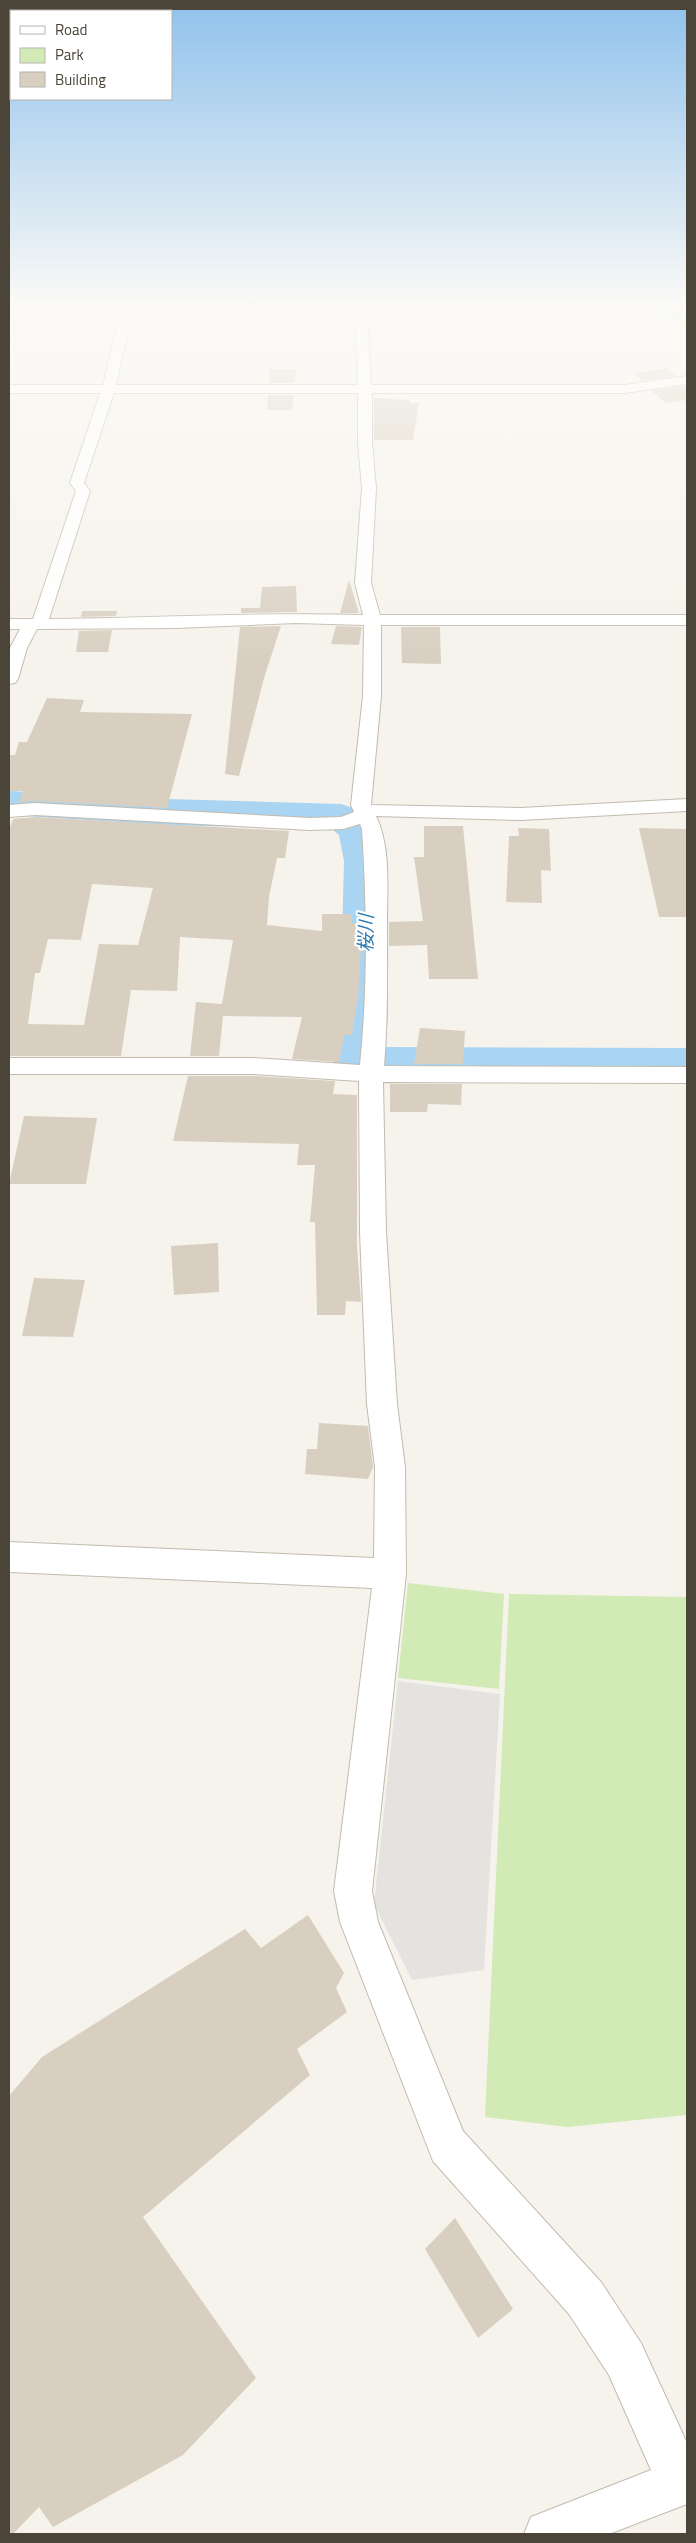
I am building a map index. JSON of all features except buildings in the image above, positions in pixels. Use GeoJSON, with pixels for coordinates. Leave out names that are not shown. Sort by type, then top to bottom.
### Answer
{"type":"FeatureCollection","features":[{"type":"Feature","properties":{"kind":"street"},"geometry":{"type":"LineString","coordinates":[[9,679],[18,648],[35,624],[83,491],[77,483],[96,427]]}},
{"type":"Feature","properties":{"kind":"street"},"geometry":{"type":"LineString","coordinates":[[357,817],[361,805],[372,696],[373,620],[363,583],[369,488],[366,427]]}},
{"type":"Feature","properties":{"kind":"street"},"geometry":{"type":"LineString","coordinates":[[9,624],[177,623],[296,618],[373,620],[420,618],[687,620]]}},
{"type":"Feature","properties":{"kind":"street"},"geometry":{"type":"LineString","coordinates":[[9,810],[35,809],[290,823],[357,817],[378,810],[521,814],[687,804]]}},
{"type":"Feature","properties":{"kind":"street"},"geometry":{"type":"LineString","coordinates":[[357,817],[372,829],[376,885],[376,1024],[371,1067],[373,1232],[382,1404],[390,1467],[390,1574],[353,1891],[359,1922],[448,2146],[586,2298],[625,2359],[684,2481],[548,2534]]}},
{"type":"Feature","properties":{"kind":"street"},"geometry":{"type":"LineString","coordinates":[[9,1066],[371,1067],[687,1075]]}},
{"type":"Feature","properties":{"kind":"street"},"geometry":{"type":"LineString","coordinates":[[9,1557],[390,1574]]}},
{"type":"Feature","properties":{"kind":"green space"},"geometry":{"type":"Polygon","coordinates":[[[408,1583],[504,1594],[499,1689],[398,1678],[408,1583]]]}},
{"type":"Feature","properties":{"kind":"green space"},"geometry":{"type":"Polygon","coordinates":[[[509,1594],[687,1597],[687,2115],[567,2127],[485,2117],[509,1594]]]}},
{"type":"Feature","properties":{"kind":"shaded area"},"geometry":{"type":"Polygon","coordinates":[[[398,1681],[500,1694],[484,1970],[412,1980],[374,1904],[398,1681]]]}},
{"type":"Feature","properties":{"kind":"waterway","name":"桜川"},"geometry":{"type":"LineString","coordinates":[[9,803],[167,812],[341,817],[354,826],[361,834],[366,861],[364,1015],[359,1064],[687,1065]]}}]}
